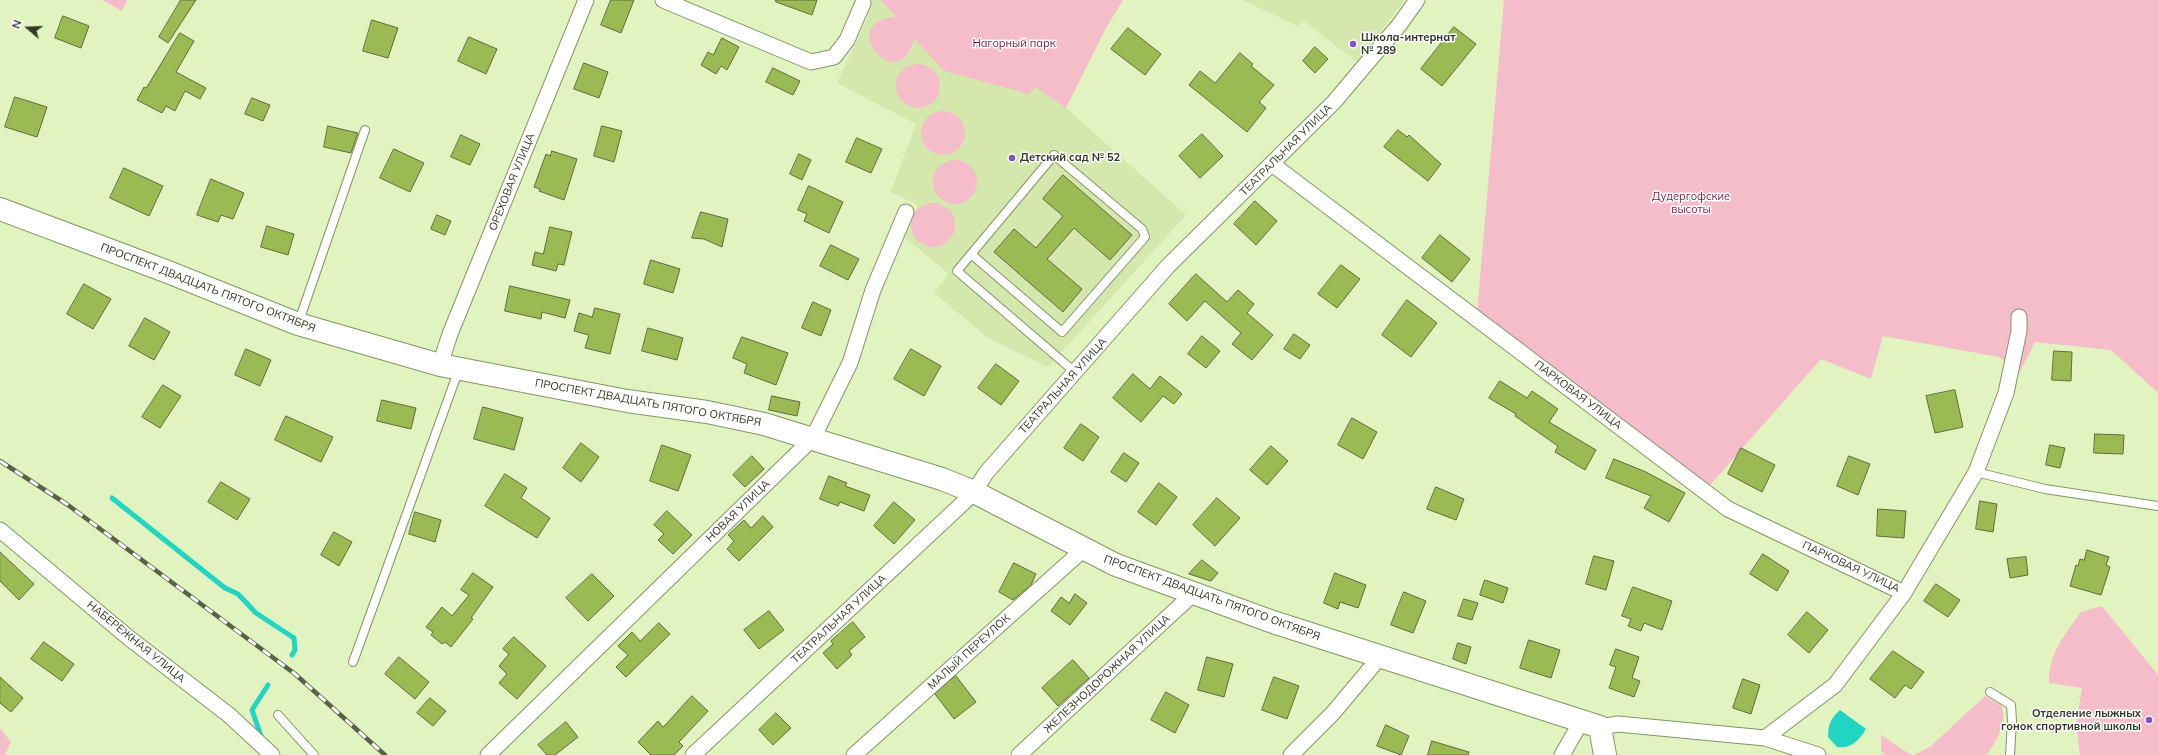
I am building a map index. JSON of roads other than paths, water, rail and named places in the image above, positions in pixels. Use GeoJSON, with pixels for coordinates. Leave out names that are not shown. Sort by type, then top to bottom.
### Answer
{"type":"FeatureCollection","features":[{"type":"Feature","properties":{"kind":"street","name":"ОРЕХОВАЯ УЛИЦА"},"geometry":{"type":"LineString","coordinates":[[449,367],[450,334],[586,0]]}},
{"type":"Feature","properties":{"kind":"street"},"geometry":{"type":"LineString","coordinates":[[663,0],[811,62],[834,57],[847,40],[863,3]]}},
{"type":"Feature","properties":{"kind":"street","name":"ТЕАТРАЛЬНАЯ УЛИЦА"},"geometry":{"type":"LineString","coordinates":[[692,755],[974,492],[986,473],[1076,373],[1168,266],[1334,102],[1400,24],[1417,0]]}},
{"type":"Feature","properties":{"kind":"street","name":"ПАРКОВАЯ УЛИЦА"},"geometry":{"type":"LineString","coordinates":[[1272,164],[1728,508],[1904,593]]}},
{"type":"Feature","properties":{"kind":"street","name":"ПРОСПЕКТ ДВАДЦАТЬ ПЯТОГО ОКТЯБРЯ"},"geometry":{"type":"LineString","coordinates":[[0,209],[168,272],[298,324],[449,367],[627,401],[707,412],[764,424],[942,479],[974,492],[1116,565],[1273,622],[1590,725],[1618,724],[1765,738],[1818,755]]}},
{"type":"Feature","properties":{"kind":"street","name":"НОВАЯ УЛИЦА"},"geometry":{"type":"LineString","coordinates":[[488,755],[813,438],[850,363],[873,290],[906,212]]}},
{"type":"Feature","properties":{"kind":"street"},"geometry":{"type":"LineString","coordinates":[[1765,738],[1836,685],[1904,593],[1976,472],[2006,393],[2019,330],[2019,317]]}},
{"type":"Feature","properties":{"kind":"street","name":"НАБЕРЕЖНАЯ УЛИЦА"},"geometry":{"type":"LineString","coordinates":[[0,530],[129,638],[229,715],[272,755]]}},
{"type":"Feature","properties":{"kind":"street","name":"МАЛЫЙ ПЕРЕУЛОК"},"geometry":{"type":"LineString","coordinates":[[854,755],[1084,549]]}},
{"type":"Feature","properties":{"kind":"street","name":"ЖЕЛЕЗНОДОРОЖНАЯ УЛИЦА"},"geometry":{"type":"LineString","coordinates":[[1019,755],[1194,593]]}},
{"type":"Feature","properties":{"kind":"street"},"geometry":{"type":"LineString","coordinates":[[1291,755],[1333,713],[1380,657]]}},
{"type":"Feature","properties":{"kind":"street"},"geometry":{"type":"LineString","coordinates":[[1562,755],[1590,725],[1605,755]]}},
{"type":"Feature","properties":{"kind":"lane"},"geometry":{"type":"LineString","coordinates":[[298,324],[365,130]]}},
{"type":"Feature","properties":{"kind":"lane"},"geometry":{"type":"LineString","coordinates":[[971,254],[1062,332],[1145,237],[1142,229],[1054,155],[971,254],[957,271],[1076,373]]}},
{"type":"Feature","properties":{"kind":"lane"},"geometry":{"type":"LineString","coordinates":[[353,662],[449,367]]}},
{"type":"Feature","properties":{"kind":"lane"},"geometry":{"type":"LineString","coordinates":[[1976,472],[2045,489],[2158,506]]}},
{"type":"Feature","properties":{"kind":"lane"},"geometry":{"type":"LineString","coordinates":[[1990,692],[2011,704],[2012,721],[2010,755]]}},
{"type":"Feature","properties":{"kind":"lane"},"geometry":{"type":"LineString","coordinates":[[278,714],[314,755]]}},
{"type":"Feature","properties":{"kind":"water"},"geometry":{"type":"Polygon","coordinates":[[[1840,710],[1866,729],[1861,737],[1847,747],[1837,747],[1828,737],[1831,722],[1840,710]]]}},
{"type":"Feature","properties":{"kind":"waterway"},"geometry":{"type":"LineString","coordinates":[[112,498],[225,588],[238,594],[256,613],[294,638],[295,650],[292,655]]}},
{"type":"Feature","properties":{"kind":"waterway"},"geometry":{"type":"LineString","coordinates":[[261,736],[252,710],[268,685]]}},
{"type":"Feature","properties":{"kind":"railway"},"geometry":{"type":"LineString","coordinates":[[0,461],[68,505],[295,674],[385,755]]}},
{"type":"Feature","properties":{"kind":"place","name":"Школа-интернат № 289"},"geometry":{"type":"Point","coordinates":[1353,44]}},
{"type":"Feature","properties":{"kind":"place","name":"Детский сад № 52"},"geometry":{"type":"Point","coordinates":[1012,158]}},
{"type":"Feature","properties":{"kind":"place","name":"Отделение лыжных гонок спортивной школы"},"geometry":{"type":"Point","coordinates":[2149,720]}},
{"type":"Feature","properties":{"kind":"park label","name":"Нагорный парк"},"geometry":{"type":"Point","coordinates":[1014,44]}},
{"type":"Feature","properties":{"kind":"park label","name":"Дудергофские высоты"},"geometry":{"type":"Point","coordinates":[1691,203]}}]}
